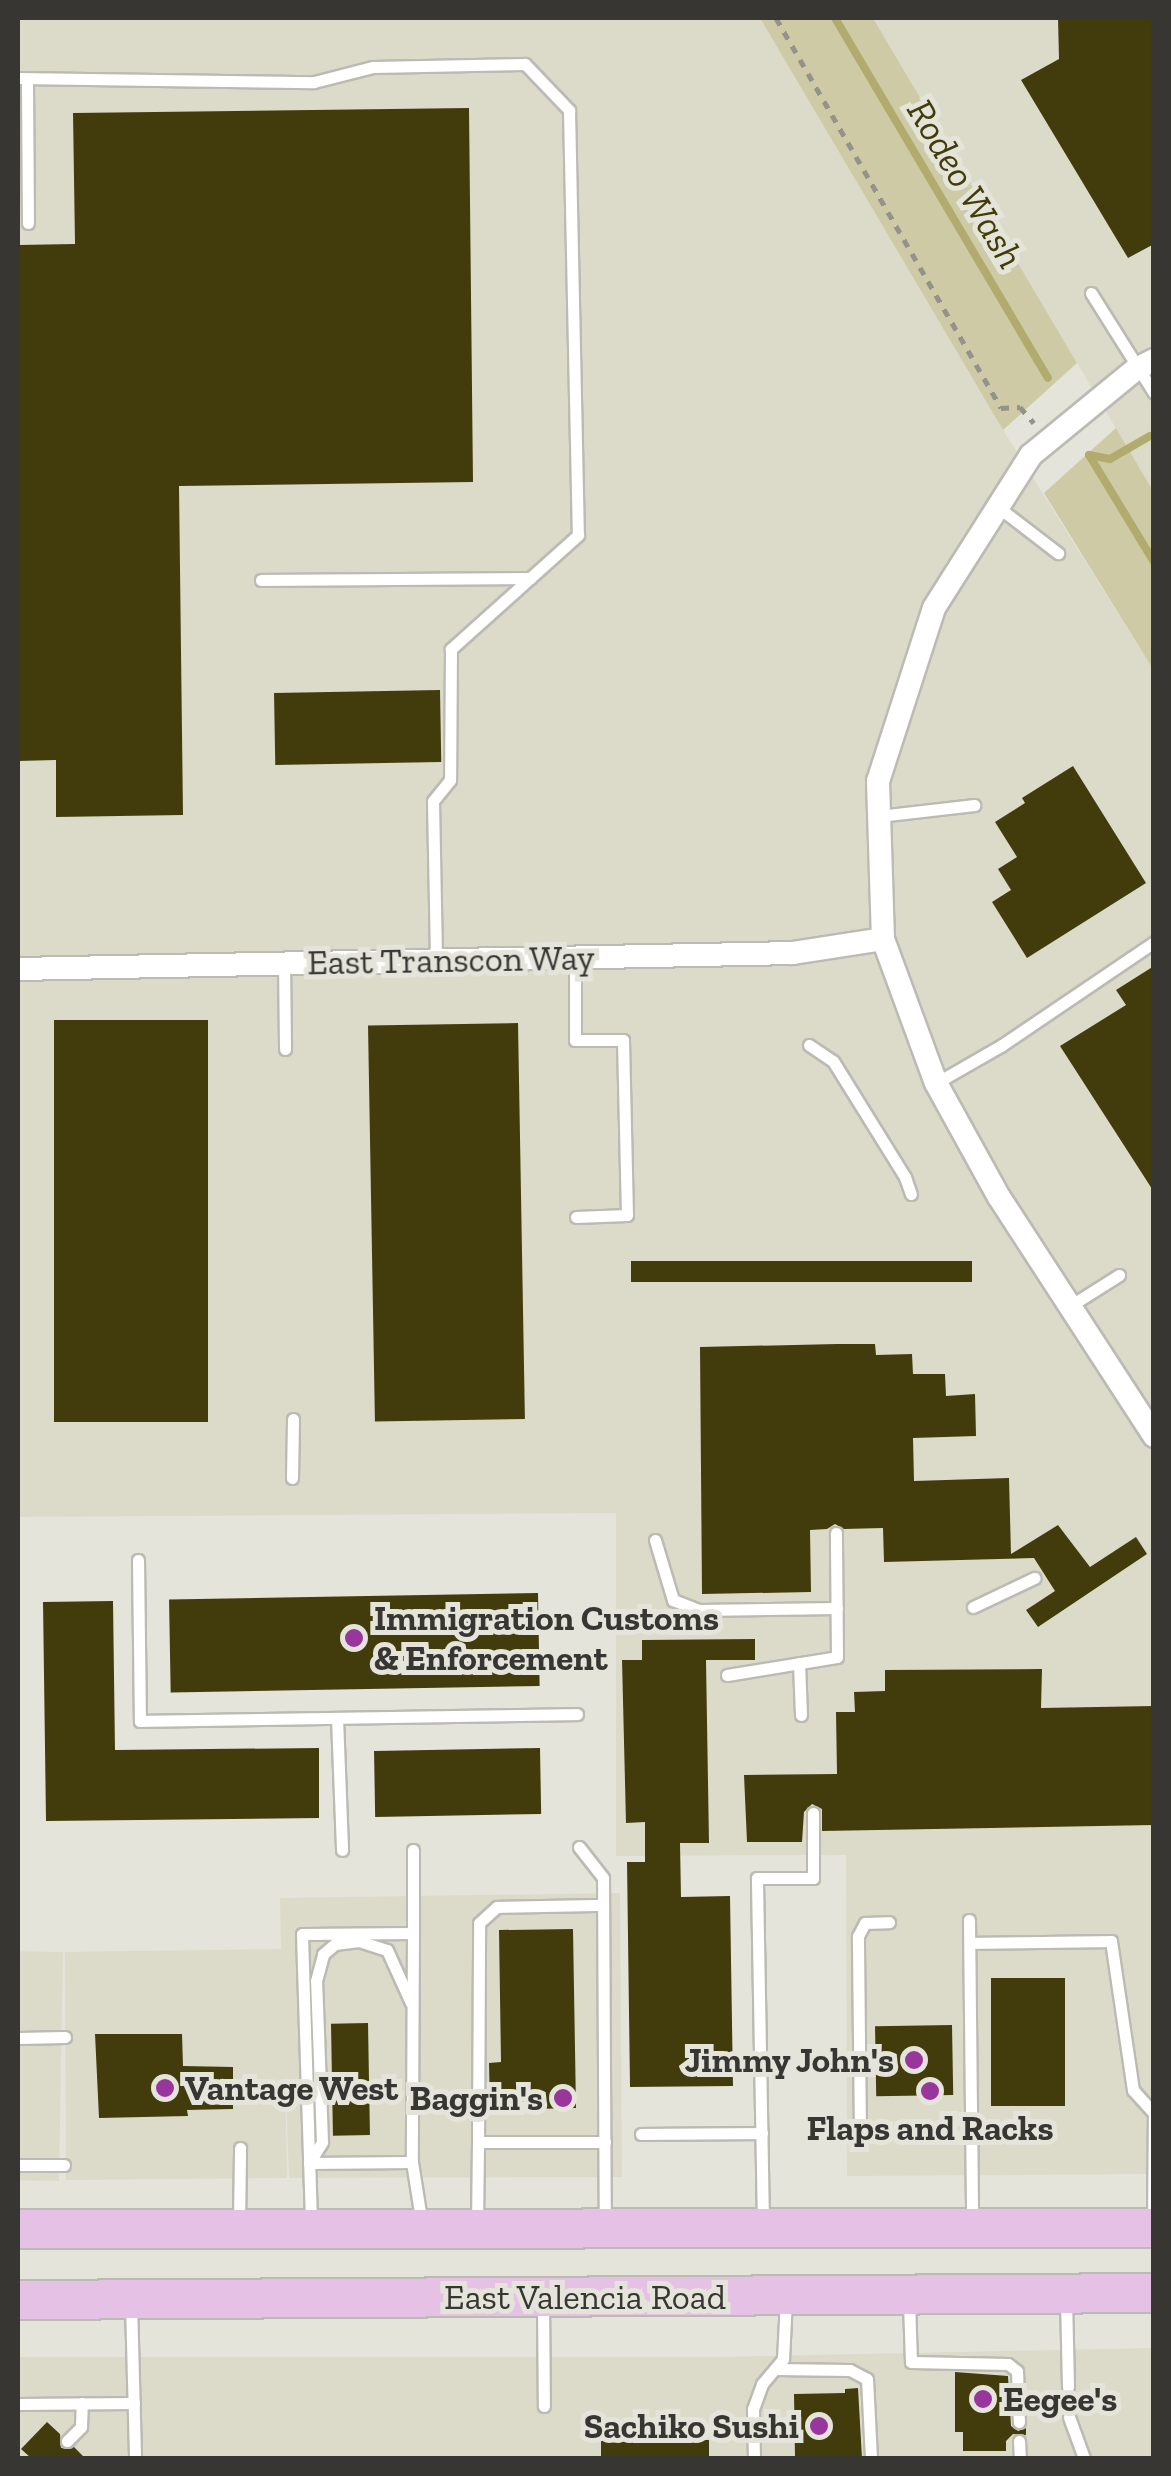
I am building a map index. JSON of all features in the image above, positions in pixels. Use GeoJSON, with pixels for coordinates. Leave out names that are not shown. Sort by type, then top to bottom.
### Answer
{"type":"FeatureCollection","features":[{"type":"Feature","properties":{"kind":"main road","name":"East Valencia Road"},"geometry":{"type":"LineString","coordinates":[[18,2229],[1153,2228]]}},
{"type":"Feature","properties":{"kind":"main road","name":"East Valencia Road"},"geometry":{"type":"LineString","coordinates":[[18,2300],[1154,2293]]}},
{"type":"Feature","properties":{"kind":"street"},"geometry":{"type":"LineString","coordinates":[[1145,364],[1031,455],[934,608],[878,781],[883,940],[936,1083],[999,1197],[1154,1436]]}},
{"type":"Feature","properties":{"kind":"street","name":"East Transcon Way"},"geometry":{"type":"LineString","coordinates":[[18,969],[793,953],[883,940]]}},
{"type":"Feature","properties":{"kind":"lane"},"geometry":{"type":"LineString","coordinates":[[28,223],[22,80],[314,82],[373,67],[525,64],[569,110],[578,535],[451,649],[450,780],[433,801],[436,960]]}},
{"type":"Feature","properties":{"kind":"lane"},"geometry":{"type":"LineString","coordinates":[[1090,293],[1145,364],[1154,394]]}},
{"type":"Feature","properties":{"kind":"lane"},"geometry":{"type":"LineString","coordinates":[[998,507],[1058,553]]}},
{"type":"Feature","properties":{"kind":"lane"},"geometry":{"type":"LineString","coordinates":[[261,580],[530,578]]}},
{"type":"Feature","properties":{"kind":"lane"},"geometry":{"type":"LineString","coordinates":[[880,816],[974,805]]}},
{"type":"Feature","properties":{"kind":"lane"},"geometry":{"type":"LineString","coordinates":[[936,1083],[1002,1044],[1154,942]]}},
{"type":"Feature","properties":{"kind":"lane"},"geometry":{"type":"LineString","coordinates":[[575,958],[575,1040],[623,1040],[627,1215],[576,1217]]}},
{"type":"Feature","properties":{"kind":"lane"},"geometry":{"type":"LineString","coordinates":[[284,963],[285,1049]]}},
{"type":"Feature","properties":{"kind":"lane"},"geometry":{"type":"LineString","coordinates":[[809,1044],[834,1061],[905,1176],[911,1194]]}},
{"type":"Feature","properties":{"kind":"lane"},"geometry":{"type":"LineString","coordinates":[[1070,1306],[1119,1275]]}},
{"type":"Feature","properties":{"kind":"lane"},"geometry":{"type":"LineString","coordinates":[[292,1478],[293,1419]]}},
{"type":"Feature","properties":{"kind":"lane"},"geometry":{"type":"LineString","coordinates":[[727,1675],[836,1657],[836,1533]]}},
{"type":"Feature","properties":{"kind":"lane"},"geometry":{"type":"LineString","coordinates":[[656,1540],[673,1600],[699,1610],[836,1608]]}},
{"type":"Feature","properties":{"kind":"lane"},"geometry":{"type":"LineString","coordinates":[[138,1560],[140,1721],[577,1714]]}},
{"type":"Feature","properties":{"kind":"lane"},"geometry":{"type":"LineString","coordinates":[[974,1607],[1034,1578]]}},
{"type":"Feature","properties":{"kind":"lane"},"geometry":{"type":"LineString","coordinates":[[799,1663],[801,1715]]}},
{"type":"Feature","properties":{"kind":"lane"},"geometry":{"type":"LineString","coordinates":[[337,1718],[342,1850]]}},
{"type":"Feature","properties":{"kind":"lane"},"geometry":{"type":"LineString","coordinates":[[763,2229],[757,1878],[814,1878],[813,1813]]}},
{"type":"Feature","properties":{"kind":"lane"},"geometry":{"type":"LineString","coordinates":[[579,1847],[603,1878],[606,2229]]}},
{"type":"Feature","properties":{"kind":"lane"},"geometry":{"type":"LineString","coordinates":[[413,1850],[412,2162],[422,2229]]}},
{"type":"Feature","properties":{"kind":"lane"},"geometry":{"type":"LineString","coordinates":[[476,2229],[478,1923],[496,1907],[603,1905]]}},
{"type":"Feature","properties":{"kind":"lane"},"geometry":{"type":"LineString","coordinates":[[969,1920],[972,2229]]}},
{"type":"Feature","properties":{"kind":"lane"},"geometry":{"type":"LineString","coordinates":[[860,2136],[858,1936],[865,1923],[889,1922]]}},
{"type":"Feature","properties":{"kind":"lane"},"geometry":{"type":"LineString","coordinates":[[311,2229],[302,1934],[413,1933]]}},
{"type":"Feature","properties":{"kind":"lane"},"geometry":{"type":"LineString","coordinates":[[309,2163],[322,2142],[316,1981],[323,1954],[336,1944],[359,1941],[387,1950],[413,2008]]}},
{"type":"Feature","properties":{"kind":"lane"},"geometry":{"type":"LineString","coordinates":[[970,1944],[1111,1941],[1134,2090],[1153,2111],[1153,2228]]}},
{"type":"Feature","properties":{"kind":"lane"},"geometry":{"type":"LineString","coordinates":[[18,2038],[64,2037]]}},
{"type":"Feature","properties":{"kind":"lane"},"geometry":{"type":"LineString","coordinates":[[641,2134],[762,2133]]}},
{"type":"Feature","properties":{"kind":"lane"},"geometry":{"type":"LineString","coordinates":[[478,2142],[605,2142]]}},
{"type":"Feature","properties":{"kind":"lane"},"geometry":{"type":"LineString","coordinates":[[239,2229],[240,2148]]}},
{"type":"Feature","properties":{"kind":"lane"},"geometry":{"type":"LineString","coordinates":[[309,2163],[412,2162]]}},
{"type":"Feature","properties":{"kind":"lane"},"geometry":{"type":"LineString","coordinates":[[18,2165],[64,2165]]}},
{"type":"Feature","properties":{"kind":"lane"},"geometry":{"type":"LineString","coordinates":[[1066,2294],[1068,2387]]}},
{"type":"Feature","properties":{"kind":"lane"},"geometry":{"type":"LineString","coordinates":[[754,2458],[756,2394],[775,2370],[786,2347],[786,2295]]}},
{"type":"Feature","properties":{"kind":"lane"},"geometry":{"type":"LineString","coordinates":[[909,2295],[910,2362],[1008,2364],[1017,2371],[1019,2422]]}},
{"type":"Feature","properties":{"kind":"lane"},"geometry":{"type":"LineString","coordinates":[[543,2297],[544,2406]]}},
{"type":"Feature","properties":{"kind":"lane"},"geometry":{"type":"LineString","coordinates":[[131,2300],[134,2458]]}},
{"type":"Feature","properties":{"kind":"lane"},"geometry":{"type":"LineString","coordinates":[[775,2370],[850,2370],[867,2379],[871,2458]]}},
{"type":"Feature","properties":{"kind":"lane"},"geometry":{"type":"LineString","coordinates":[[67,2441],[81,2427],[82,2403]]}},
{"type":"Feature","properties":{"kind":"lane"},"geometry":{"type":"LineString","coordinates":[[18,2404],[134,2403]]}},
{"type":"Feature","properties":{"kind":"lane"},"geometry":{"type":"LineString","coordinates":[[1069,2418],[1084,2458]]}},
{"type":"Feature","properties":{"kind":"lane"},"geometry":{"type":"LineString","coordinates":[[1020,2441],[1020,2458]]}},
{"type":"Feature","properties":{"kind":"path"},"geometry":{"type":"LineString","coordinates":[[776,18],[1001,408],[1020,407],[1049,440]]}},
{"type":"Feature","properties":{"kind":"shaded area"},"geometry":{"type":"Polygon","coordinates":[[[18,18],[760,18],[1003,430],[1153,669],[1153,2174],[847,2176],[846,1855],[616,1856],[616,1513],[18,1517],[18,18]]]}},
{"type":"Feature","properties":{"kind":"shaded area"},"geometry":{"type":"Polygon","coordinates":[[[760,18],[873,18],[1077,363],[1003,430],[760,18]]]}},
{"type":"Feature","properties":{"kind":"shaded area"},"geometry":{"type":"Polygon","coordinates":[[[873,18],[1153,18],[1153,491],[1077,363],[873,18]]]}},
{"type":"Feature","properties":{"kind":"shaded area"},"geometry":{"type":"Polygon","coordinates":[[[1116,428],[1153,491],[1153,669],[1044,493],[1116,428]]]}},
{"type":"Feature","properties":{"kind":"shaded area"},"geometry":{"type":"Polygon","coordinates":[[[620,1893],[622,2177],[289,2178],[285,2066],[287,2178],[66,2180],[65,1952],[281,1949],[280,1898],[620,1893]]]}},
{"type":"Feature","properties":{"kind":"shaded area"},"geometry":{"type":"Polygon","coordinates":[[[18,1951],[63,1952],[59,2181],[18,2180],[18,1951]]]}},
{"type":"Feature","properties":{"kind":"shaded area"},"geometry":{"type":"Polygon","coordinates":[[[1153,2348],[1153,2458],[18,2458],[18,2357],[716,2357],[1153,2348]]]}},
{"type":"Feature","properties":{"kind":"building"},"geometry":{"type":"Polygon","coordinates":[[[1058,18],[1154,18],[1154,244],[1128,258],[1021,80],[1059,59],[1058,18]]]}},
{"type":"Feature","properties":{"kind":"building"},"geometry":{"type":"Polygon","coordinates":[[[469,108],[473,482],[179,486],[183,815],[56,817],[56,760],[18,761],[18,245],[75,244],[73,113],[469,108]]]}},
{"type":"Feature","properties":{"kind":"building"},"geometry":{"type":"Polygon","coordinates":[[[440,690],[441,762],[275,765],[274,693],[440,690]]]}},
{"type":"Feature","properties":{"kind":"building"},"geometry":{"type":"Polygon","coordinates":[[[1073,766],[1146,883],[1027,958],[992,902],[1011,890],[998,869],[1017,857],[995,822],[1025,803],[1022,798],[1073,766]]]}},
{"type":"Feature","properties":{"kind":"building"},"geometry":{"type":"Polygon","coordinates":[[[1154,966],[1154,1192],[1060,1046],[1126,1005],[1116,990],[1154,966]]]}},
{"type":"Feature","properties":{"kind":"building"},"geometry":{"type":"Polygon","coordinates":[[[54,1020],[208,1020],[208,1422],[54,1422],[54,1020]]]}},
{"type":"Feature","properties":{"kind":"building"},"geometry":{"type":"Polygon","coordinates":[[[518,1023],[525,1419],[375,1422],[368,1026],[518,1023]]]}},
{"type":"Feature","properties":{"kind":"building"},"geometry":{"type":"Polygon","coordinates":[[[631,1261],[972,1261],[972,1282],[631,1282],[631,1261]]]}},
{"type":"Feature","properties":{"kind":"building"},"geometry":{"type":"Polygon","coordinates":[[[875,1344],[876,1355],[912,1354],[913,1374],[945,1374],[946,1396],[975,1394],[976,1436],[913,1438],[914,1481],[1009,1478],[1011,1554],[1058,1525],[1090,1567],[1136,1537],[1147,1554],[1038,1627],[1026,1610],[1055,1591],[1034,1558],[884,1562],[883,1528],[844,1529],[835,1524],[810,1530],[811,1592],[702,1594],[700,1347],[875,1344]]]}},
{"type":"Feature","properties":{"kind":"building","name":"Immigration Customs & Enforcement"},"geometry":{"type":"Polygon","coordinates":[[[538,1593],[540,1686],[171,1692],[169,1599],[538,1593]]]}},
{"type":"Feature","properties":{"kind":"building"},"geometry":{"type":"Polygon","coordinates":[[[113,1601],[115,1750],[319,1748],[319,1818],[46,1821],[43,1602],[113,1601]]]}},
{"type":"Feature","properties":{"kind":"building"},"geometry":{"type":"Polygon","coordinates":[[[755,1639],[755,1660],[706,1660],[709,1843],[680,1843],[681,1897],[730,1896],[733,2086],[630,2087],[627,1862],[645,1862],[645,1822],[626,1823],[622,1660],[642,1660],[642,1640],[755,1639]]]}},
{"type":"Feature","properties":{"kind":"building"},"geometry":{"type":"Polygon","coordinates":[[[1042,1669],[1041,1708],[1154,1706],[1154,1825],[822,1831],[822,1809],[812,1804],[804,1812],[802,1842],[747,1842],[744,1775],[837,1774],[836,1712],[855,1712],[854,1692],[885,1691],[885,1670],[1042,1669]]]}},
{"type":"Feature","properties":{"kind":"building"},"geometry":{"type":"Polygon","coordinates":[[[540,1748],[541,1814],[375,1817],[374,1751],[540,1748]]]}},
{"type":"Feature","properties":{"kind":"building"},"geometry":{"type":"Polygon","coordinates":[[[573,1929],[576,2108],[490,2110],[489,2063],[501,2062],[499,1930],[573,1929]]]}},
{"type":"Feature","properties":{"kind":"building"},"geometry":{"type":"Polygon","coordinates":[[[991,1978],[1065,1978],[1065,2106],[991,2106],[991,1978]]]}},
{"type":"Feature","properties":{"kind":"building"},"geometry":{"type":"Polygon","coordinates":[[[368,2023],[370,2135],[333,2136],[331,2024],[368,2023]]]}},
{"type":"Feature","properties":{"kind":"building","name":"Jimmy John's"},"geometry":{"type":"Polygon","coordinates":[[[952,2025],[953,2095],[876,2096],[875,2026],[952,2025]]]}},
{"type":"Feature","properties":{"kind":"building","name":"Vantage West"},"geometry":{"type":"Polygon","coordinates":[[[95,2034],[182,2034],[183,2066],[233,2067],[233,2109],[187,2110],[188,2116],[99,2118],[95,2034]]]}},
{"type":"Feature","properties":{"kind":"building","name":"Eegee's"},"geometry":{"type":"Polygon","coordinates":[[[955,2372],[1008,2376],[1011,2426],[1018,2431],[1026,2428],[1026,2435],[1013,2434],[1006,2441],[1006,2451],[963,2451],[963,2432],[955,2432],[955,2372]]]}},
{"type":"Feature","properties":{"kind":"building","name":"Sachiko Sushi"},"geometry":{"type":"Polygon","coordinates":[[[858,2388],[862,2458],[795,2458],[794,2394],[845,2393],[845,2389],[858,2388]]]}},
{"type":"Feature","properties":{"kind":"building"},"geometry":{"type":"Polygon","coordinates":[[[47,2422],[60,2434],[61,2448],[74,2447],[85,2458],[31,2458],[21,2449],[47,2422]]]}},
{"type":"Feature","properties":{"kind":"building"},"geometry":{"type":"Polygon","coordinates":[[[601,2440],[709,2440],[709,2458],[601,2458],[601,2440]]]}},
{"type":"Feature","properties":{"kind":"waterway","name":"Rodeo Wash"},"geometry":{"type":"LineString","coordinates":[[835,18],[1048,378]]}},
{"type":"Feature","properties":{"kind":"waterway","name":"Rodeo Wash"},"geometry":{"type":"LineString","coordinates":[[1089,455],[1110,459],[1150,436]]}},
{"type":"Feature","properties":{"kind":"waterway"},"geometry":{"type":"LineString","coordinates":[[1089,455],[1154,562]]}},
{"type":"Feature","properties":{"kind":"place","name":"Immigration Customs & Enforcement"},"geometry":{"type":"Point","coordinates":[354,1638]}},
{"type":"Feature","properties":{"kind":"place","name":"Jimmy John's"},"geometry":{"type":"Point","coordinates":[914,2060]}},
{"type":"Feature","properties":{"kind":"place","name":"Vantage West"},"geometry":{"type":"Point","coordinates":[165,2088]}},
{"type":"Feature","properties":{"kind":"place","name":"Flaps and Racks"},"geometry":{"type":"Point","coordinates":[930,2091]}},
{"type":"Feature","properties":{"kind":"place","name":"Baggin's"},"geometry":{"type":"Point","coordinates":[563,2098]}},
{"type":"Feature","properties":{"kind":"place","name":"Eegee's"},"geometry":{"type":"Point","coordinates":[983,2399]}},
{"type":"Feature","properties":{"kind":"place","name":"Sachiko Sushi"},"geometry":{"type":"Point","coordinates":[819,2426]}}]}
